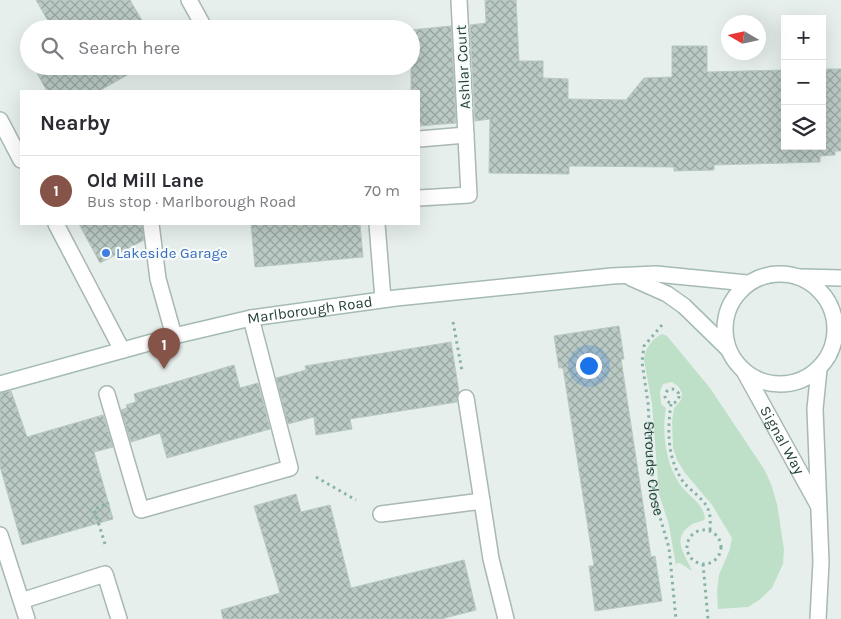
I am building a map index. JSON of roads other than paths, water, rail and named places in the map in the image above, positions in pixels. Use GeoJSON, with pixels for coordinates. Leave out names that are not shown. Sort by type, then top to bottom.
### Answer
{"type":"FeatureCollection","features":[{"type":"Feature","properties":{"kind":"main road"},"geometry":{"type":"LineString","coordinates":[[189,0],[200,20]]}},
{"type":"Feature","properties":{"kind":"main road","name":"Ashlar Court"},"geometry":{"type":"LineString","coordinates":[[420,198],[469,195],[459,0]]}},
{"type":"Feature","properties":{"kind":"main road"},"geometry":{"type":"LineString","coordinates":[[0,120],[20,158]]}},
{"type":"Feature","properties":{"kind":"main road"},"geometry":{"type":"LineString","coordinates":[[420,139],[466,135]]}},
{"type":"Feature","properties":{"kind":"main road"},"geometry":{"type":"LineString","coordinates":[[57,225],[122,350]]}},
{"type":"Feature","properties":{"kind":"main road"},"geometry":{"type":"LineString","coordinates":[[151,225],[158,279],[174,336]]}},
{"type":"Feature","properties":{"kind":"main road"},"geometry":{"type":"LineString","coordinates":[[377,225],[382,299]]}},
{"type":"Feature","properties":{"kind":"main road"},"geometry":{"type":"LineString","coordinates":[[783,272],[801,277],[817,286],[829,301],[835,318],[835,350],[819,369],[806,378],[790,384],[773,384],[758,380],[744,371],[735,362],[729,350],[724,332],[726,313],[734,297],[747,283],[763,275],[783,272]]}},
{"type":"Feature","properties":{"kind":"main road","name":"Marlborough Road"},"geometry":{"type":"LineString","coordinates":[[0,384],[174,336],[251,318],[382,299],[596,277],[656,274],[747,283]]}},
{"type":"Feature","properties":{"kind":"main road","name":"Marlborough Road"},"geometry":{"type":"LineString","coordinates":[[628,276],[649,285],[684,306],[729,350]]}},
{"type":"Feature","properties":{"kind":"main road"},"geometry":{"type":"LineString","coordinates":[[801,277],[841,278]]}},
{"type":"Feature","properties":{"kind":"main road"},"geometry":{"type":"LineString","coordinates":[[107,394],[141,510],[290,468],[251,318]]}},
{"type":"Feature","properties":{"kind":"main road","name":"Signal Way"},"geometry":{"type":"LineString","coordinates":[[818,619],[821,562],[815,409],[819,369]]}},
{"type":"Feature","properties":{"kind":"main road","name":"Signal Way"},"geometry":{"type":"LineString","coordinates":[[744,371],[820,509]]}},
{"type":"Feature","properties":{"kind":"main road"},"geometry":{"type":"LineString","coordinates":[[466,398],[491,559],[506,619]]}},
{"type":"Feature","properties":{"kind":"main road"},"geometry":{"type":"LineString","coordinates":[[381,514],[482,501]]}},
{"type":"Feature","properties":{"kind":"main road"},"geometry":{"type":"LineString","coordinates":[[0,535],[27,619]]}},
{"type":"Feature","properties":{"kind":"main road"},"geometry":{"type":"LineString","coordinates":[[21,601],[105,574],[119,619]]}},
{"type":"Feature","properties":{"kind":"place","name":"Lakeside Garage"},"geometry":{"type":"Point","coordinates":[106,253]}},
{"type":"Feature","properties":{"kind":"place","name":"Old Mill Lane"},"geometry":{"type":"Point","coordinates":[164,369]}}]}
